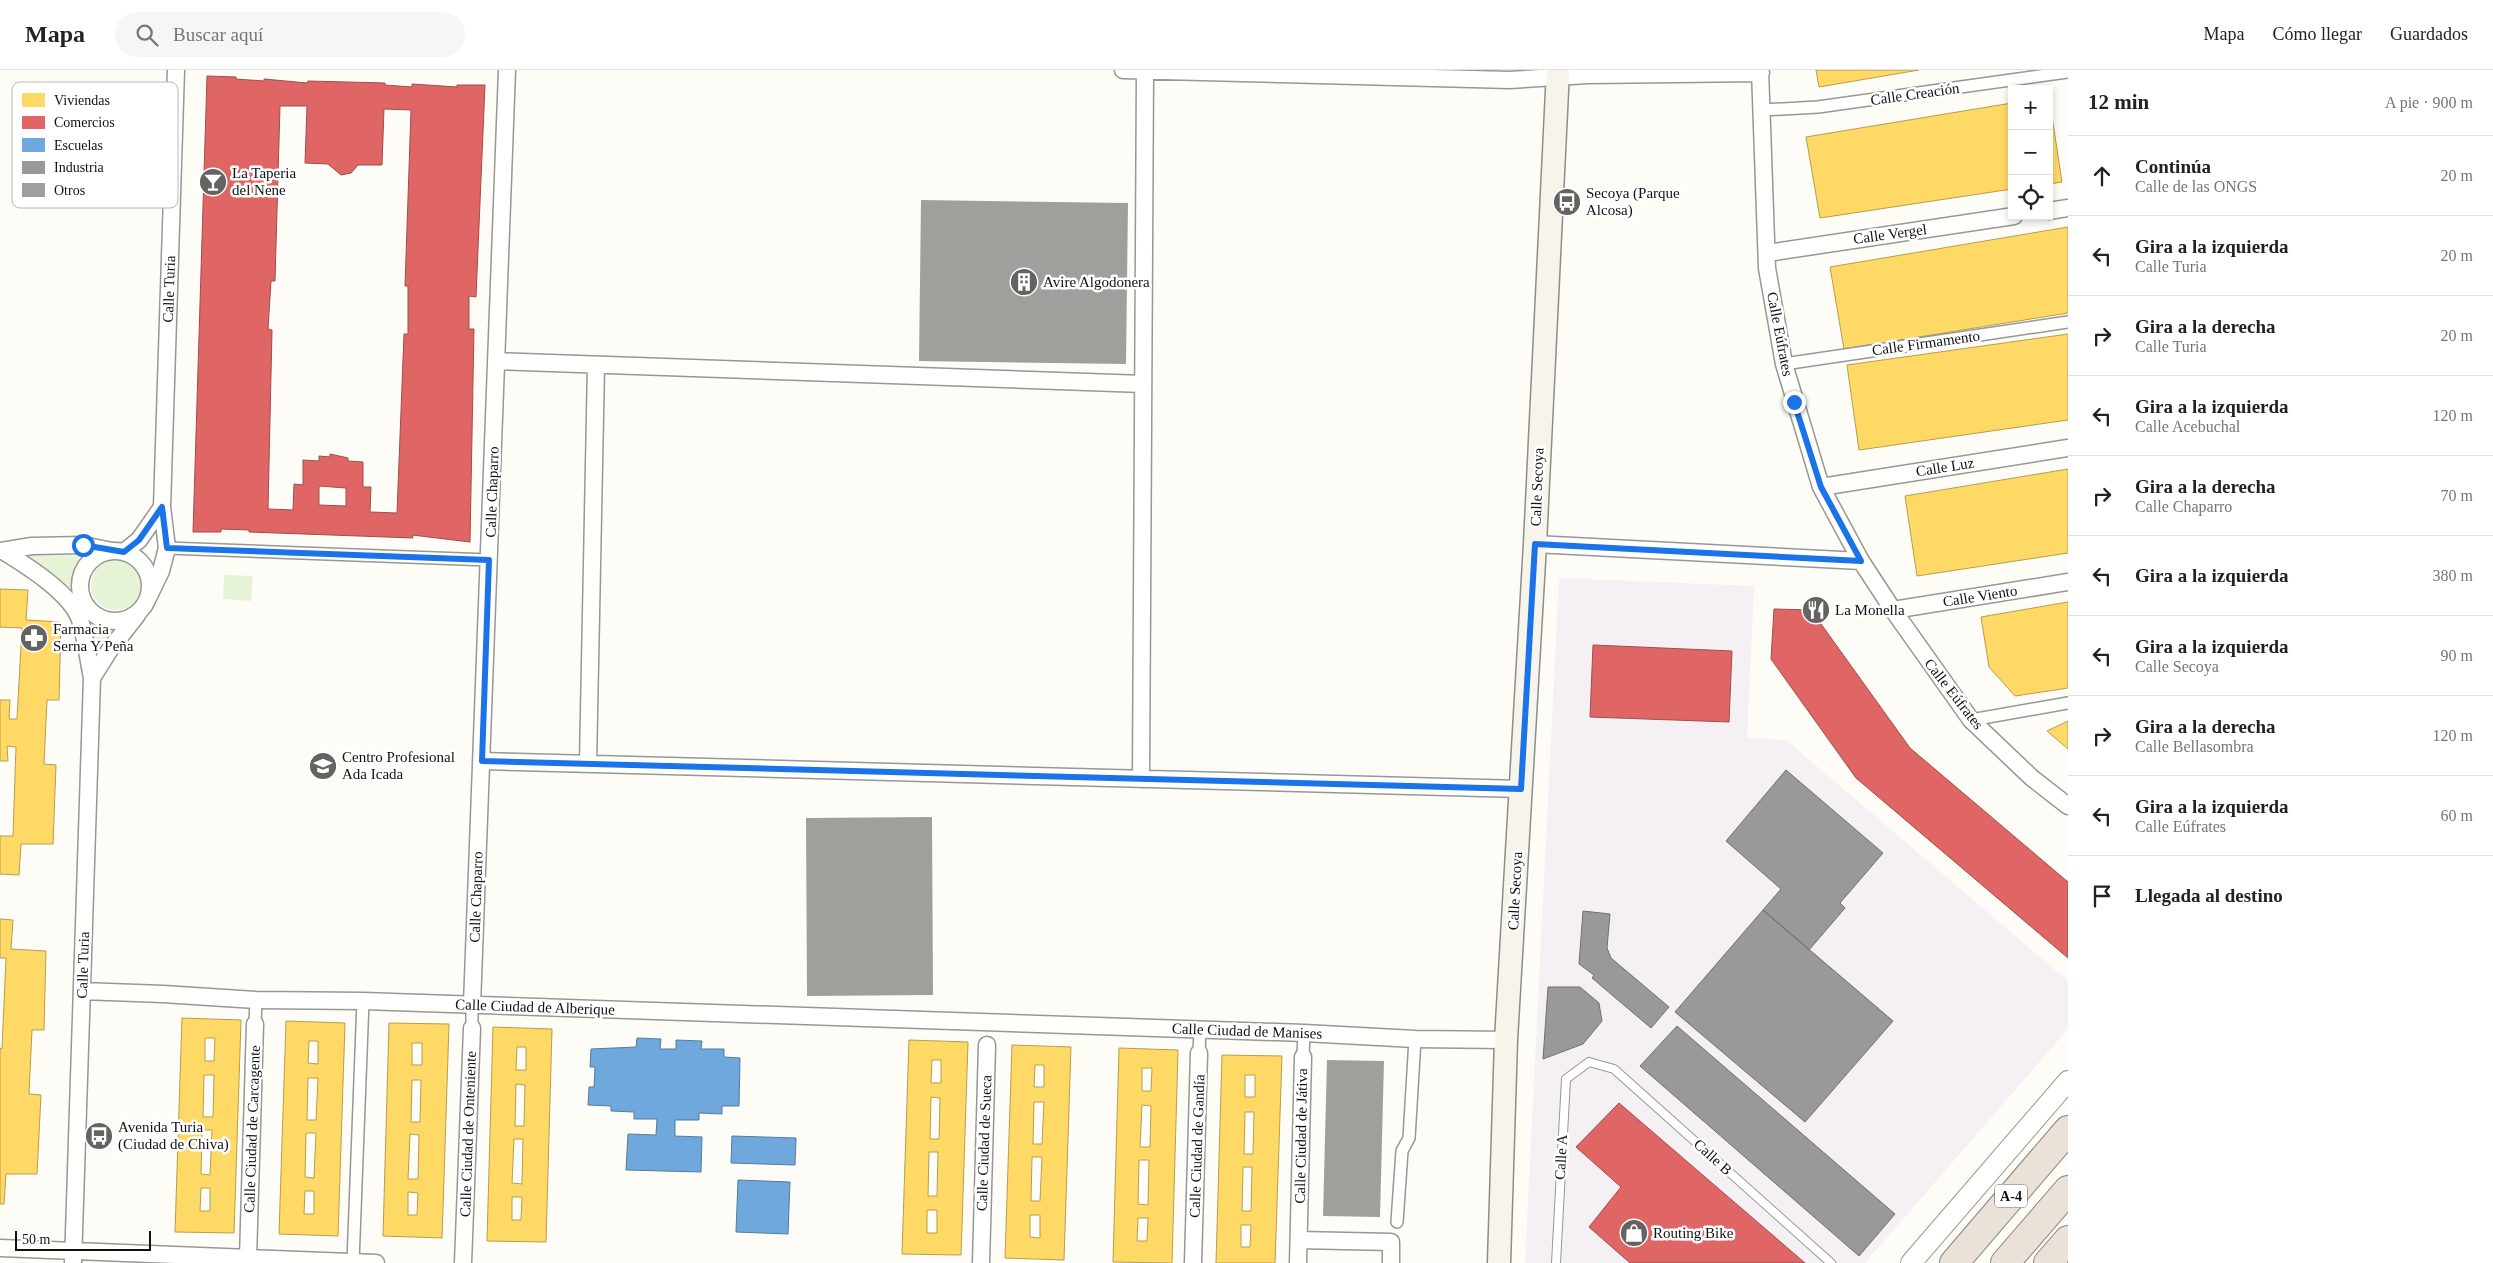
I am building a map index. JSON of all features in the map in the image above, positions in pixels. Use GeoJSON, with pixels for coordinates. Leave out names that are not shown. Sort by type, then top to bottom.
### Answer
{"type":"FeatureCollection","features":[{"type":"Feature","properties":{"kind":"highway","name":"A-4"},"geometry":{"type":"LineString","coordinates":[[1954,1263],[2068,1130]]}},
{"type":"Feature","properties":{"kind":"highway","name":"A-4"},"geometry":{"type":"LineString","coordinates":[[2005,1263],[2068,1190]]}},
{"type":"Feature","properties":{"kind":"highway"},"geometry":{"type":"LineString","coordinates":[[2048,1263],[2068,1240]]}},
{"type":"Feature","properties":{"kind":"main road","name":"Calle Secoya"},"geometry":{"type":"LineString","coordinates":[[1499,1263],[1506,1040],[1535,544],[1558,73]]}},
{"type":"Feature","properties":{"kind":"street","name":"Calle Chaparro"},"geometry":{"type":"LineString","coordinates":[[472,1005],[507,70]]}},
{"type":"Feature","properties":{"kind":"street"},"geometry":{"type":"LineString","coordinates":[[1123,70],[1510,80],[1558,73],[1760,72]]}},
{"type":"Feature","properties":{"kind":"street"},"geometry":{"type":"LineString","coordinates":[[1141,779],[1144,70]]}},
{"type":"Feature","properties":{"kind":"street","name":"Calle Eúfrates"},"geometry":{"type":"LineString","coordinates":[[1760,72],[1767,268],[1784,364],[1821,487],[1861,561],[1892,610],[1971,720],[2032,778],[2068,806]]}},
{"type":"Feature","properties":{"kind":"street","name":"Calle Creación"},"geometry":{"type":"LineString","coordinates":[[1762,110],[1818,108],[2068,72]]}},
{"type":"Feature","properties":{"kind":"street","name":"Calle Turia"},"geometry":{"type":"LineString","coordinates":[[92,678],[111,648],[147,601],[161,571],[167,548],[162,507],[172,208]]}},
{"type":"Feature","properties":{"kind":"street"},"geometry":{"type":"LineString","coordinates":[[2053,210],[2068,208]]}},
{"type":"Feature","properties":{"kind":"street","name":"Calle Vergel"},"geometry":{"type":"LineString","coordinates":[[1767,253],[2008,217]]}},
{"type":"Feature","properties":{"kind":"street","name":"Calle Firmamento"},"geometry":{"type":"LineString","coordinates":[[1784,364],[2068,322]]}},
{"type":"Feature","properties":{"kind":"street"},"geometry":{"type":"LineString","coordinates":[[496,361],[1143,384]]}},
{"type":"Feature","properties":{"kind":"street"},"geometry":{"type":"LineString","coordinates":[[588,764],[596,365]]}},
{"type":"Feature","properties":{"kind":"street","name":"Calle Luz"},"geometry":{"type":"LineString","coordinates":[[1821,487],[2068,448]]}},
{"type":"Feature","properties":{"kind":"street"},"geometry":{"type":"LineString","coordinates":[[90,611],[84,602],[80,590],[81,576],[88,563],[100,555],[119,552],[139,540],[162,507]]}},
{"type":"Feature","properties":{"kind":"street"},"geometry":{"type":"LineString","coordinates":[[1535,544],[1861,561]]}},
{"type":"Feature","properties":{"kind":"street"},"geometry":{"type":"LineString","coordinates":[[83,545],[136,557],[145,566],[150,578],[147,601],[134,616],[122,621],[102,619],[90,611],[71,604],[37,572],[1,551],[32,546],[83,545]]}},
{"type":"Feature","properties":{"kind":"street"},"geometry":{"type":"LineString","coordinates":[[167,548],[489,560]]}},
{"type":"Feature","properties":{"kind":"street","name":"Calle Viento"},"geometry":{"type":"LineString","coordinates":[[1892,610],[2068,582]]}},
{"type":"Feature","properties":{"kind":"street"},"geometry":{"type":"LineString","coordinates":[[71,604],[80,590]]}},
{"type":"Feature","properties":{"kind":"street","name":"Calle Turia"},"geometry":{"type":"LineString","coordinates":[[71,604],[80,620],[92,678],[73,1257]]}},
{"type":"Feature","properties":{"kind":"street"},"geometry":{"type":"LineString","coordinates":[[1971,720],[2068,702]]}},
{"type":"Feature","properties":{"kind":"street"},"geometry":{"type":"LineString","coordinates":[[482,761],[1521,789]]}},
{"type":"Feature","properties":{"kind":"street","name":"Calle Ciudad de Alberique"},"geometry":{"type":"LineString","coordinates":[[82,991],[256,1000],[363,1001],[988,1022]]}},
{"type":"Feature","properties":{"kind":"street","name":"Calle Ciudad de Carcagente"},"geometry":{"type":"LineString","coordinates":[[248,1258],[256,1000]]}},
{"type":"Feature","properties":{"kind":"street"},"geometry":{"type":"LineString","coordinates":[[353,1262],[363,1001]]}},
{"type":"Feature","properties":{"kind":"street","name":"Calle Ciudad de Onteniente"},"geometry":{"type":"LineString","coordinates":[[463,1263],[472,1005]]}},
{"type":"Feature","properties":{"kind":"street","name":"Calle Ciudad de Manises"},"geometry":{"type":"LineString","coordinates":[[988,1022],[1304,1033],[1415,1039],[1506,1040]]}},
{"type":"Feature","properties":{"kind":"street","name":"Calle Ciudad de Sueca"},"geometry":{"type":"LineString","coordinates":[[981,1263],[988,1022]]}},
{"type":"Feature","properties":{"kind":"street","name":"Calle Ciudad de Gandía"},"geometry":{"type":"LineString","coordinates":[[1193,1263],[1200,1030]]}},
{"type":"Feature","properties":{"kind":"street","name":"Calle Ciudad de Játiva"},"geometry":{"type":"LineString","coordinates":[[1298,1263],[1304,1033]]}},
{"type":"Feature","properties":{"kind":"street"},"geometry":{"type":"LineString","coordinates":[[1397,1222],[1402,1151],[1408,1138],[1415,1039]]}},
{"type":"Feature","properties":{"kind":"street"},"geometry":{"type":"LineString","coordinates":[[1911,1263],[2068,1081]]}},
{"type":"Feature","properties":{"kind":"street"},"geometry":{"type":"LineString","coordinates":[[1299,1240],[1391,1242],[1391,1263]]}},
{"type":"Feature","properties":{"kind":"street"},"geometry":{"type":"LineString","coordinates":[[0,1248],[73,1257],[191,1260],[248,1258],[295,1262],[376,1263]]}},
{"type":"Feature","properties":{"kind":"lane","name":"Calle A"},"geometry":{"type":"LineString","coordinates":[[1556,1263],[1566,1079],[1589,1062]]}},
{"type":"Feature","properties":{"kind":"lane","name":"Calle B"},"geometry":{"type":"LineString","coordinates":[[1589,1062],[1614,1069],[1831,1263]]}},
{"type":"Feature","properties":{"kind":"shaded area"},"geometry":{"type":"Polygon","coordinates":[[[1559,578],[1754,586],[1747,738],[1786,740],[2068,981],[2068,1029],[1865,1263],[1525,1263],[1559,578]]]}},
{"type":"Feature","properties":{"kind":"green space"},"geometry":{"type":"Polygon","coordinates":[[[11,553],[82,556],[72,574],[70,593],[11,553]]]}},
{"type":"Feature","properties":{"kind":"green space"},"geometry":{"type":"Polygon","coordinates":[[[116,560],[126,562],[134,567],[139,575],[141,585],[139,595],[134,603],[126,608],[116,610],[106,608],[98,603],[93,595],[91,585],[93,575],[98,567],[106,562],[116,560]]]}},
{"type":"Feature","properties":{"kind":"green space"},"geometry":{"type":"Polygon","coordinates":[[[224,575],[253,576],[251,601],[223,599],[224,575]]]}},
{"type":"Feature","properties":{"kind":"green space"},"geometry":{"type":"Polygon","coordinates":[[[87,620],[102,628],[117,630],[96,664],[87,620]]]}},
{"type":"Feature","properties":{"kind":"building: Viviendas"},"geometry":{"type":"Polygon","coordinates":[[[1816,70],[1919,70],[1819,87],[1816,70]]]}},
{"type":"Feature","properties":{"kind":"building: Viviendas"},"geometry":{"type":"Polygon","coordinates":[[[2008,104],[2008,190],[1820,218],[1806,137],[2008,104]]]}},
{"type":"Feature","properties":{"kind":"building: Viviendas"},"geometry":{"type":"Polygon","coordinates":[[[2053,123],[2062,182],[2053,183],[2053,123]]]}},
{"type":"Feature","properties":{"kind":"building: Viviendas"},"geometry":{"type":"Polygon","coordinates":[[[2068,227],[2068,313],[1844,349],[1830,267],[2068,227]]]}},
{"type":"Feature","properties":{"kind":"building: Viviendas"},"geometry":{"type":"Polygon","coordinates":[[[2068,334],[2068,420],[1859,450],[1847,365],[2068,334]]]}},
{"type":"Feature","properties":{"kind":"building: Viviendas"},"geometry":{"type":"Polygon","coordinates":[[[2068,469],[2068,553],[1917,576],[1905,496],[2068,469]]]}},
{"type":"Feature","properties":{"kind":"building: Viviendas"},"geometry":{"type":"Polygon","coordinates":[[[0,589],[28,590],[26,620],[61,622],[59,700],[47,700],[44,764],[56,765],[53,844],[21,844],[19,875],[0,874],[0,836],[13,836],[16,747],[7,746],[8,761],[0,761],[0,700],[10,700],[9,719],[17,719],[22,628],[0,627],[0,589]]]}},
{"type":"Feature","properties":{"kind":"building: Viviendas"},"geometry":{"type":"Polygon","coordinates":[[[2068,602],[2068,688],[2015,696],[1989,667],[1981,617],[2068,602]]]}},
{"type":"Feature","properties":{"kind":"building: Viviendas"},"geometry":{"type":"Polygon","coordinates":[[[2068,721],[2068,749],[2047,731],[2068,721]]]}},
{"type":"Feature","properties":{"kind":"building: Viviendas"},"geometry":{"type":"Polygon","coordinates":[[[0,919],[13,920],[11,949],[46,951],[44,1030],[32,1030],[29,1094],[41,1095],[37,1174],[6,1174],[4,1204],[0,1204],[0,1048],[2,1049],[6,958],[0,958],[0,919]]]}},
{"type":"Feature","properties":{"kind":"building: Viviendas"},"geometry":{"type":"Polygon","coordinates":[[[182,1018],[241,1020],[234,1233],[175,1232],[182,1018]],[[205,1038],[205,1061],[214,1061],[215,1038],[205,1038]],[[204,1075],[203,1117],[213,1117],[214,1075],[204,1075]],[[202,1130],[201,1174],[210,1175],[212,1130],[202,1130]],[[201,1188],[200,1211],[210,1211],[210,1188],[201,1188]]]}},
{"type":"Feature","properties":{"kind":"building: Viviendas"},"geometry":{"type":"Polygon","coordinates":[[[286,1021],[345,1023],[338,1236],[279,1234],[286,1021]],[[309,1041],[308,1063],[318,1064],[318,1041],[309,1041]],[[308,1078],[307,1120],[316,1120],[318,1078],[308,1078]],[[306,1133],[305,1177],[314,1178],[316,1133],[306,1133]],[[305,1191],[304,1214],[314,1214],[314,1191],[305,1191]]]}},
{"type":"Feature","properties":{"kind":"building: Viviendas"},"geometry":{"type":"Polygon","coordinates":[[[389,1023],[449,1024],[442,1238],[383,1236],[389,1023]],[[412,1043],[412,1065],[422,1065],[422,1043],[412,1043]],[[412,1080],[411,1122],[420,1122],[421,1080],[412,1080]],[[410,1134],[408,1179],[418,1179],[419,1135],[410,1134]],[[408,1192],[408,1215],[417,1215],[418,1193],[408,1192]]]}},
{"type":"Feature","properties":{"kind":"building: Viviendas"},"geometry":{"type":"Polygon","coordinates":[[[493,1027],[552,1029],[546,1242],[487,1241],[493,1027]],[[517,1047],[516,1070],[526,1070],[526,1047],[517,1047]],[[516,1084],[515,1126],[524,1126],[525,1085],[516,1084]],[[514,1139],[512,1183],[522,1184],[523,1139],[514,1139]],[[512,1197],[512,1220],[521,1220],[522,1197],[512,1197]]]}},
{"type":"Feature","properties":{"kind":"building: Viviendas"},"geometry":{"type":"Polygon","coordinates":[[[909,1040],[968,1042],[961,1255],[902,1254],[909,1040]],[[932,1060],[931,1083],[941,1083],[941,1060],[932,1060]],[[931,1097],[930,1139],[939,1139],[940,1098],[931,1097]],[[929,1152],[928,1196],[937,1196],[938,1152],[929,1152]],[[927,1210],[927,1233],[937,1233],[937,1210],[927,1210]]]}},
{"type":"Feature","properties":{"kind":"building: Viviendas"},"geometry":{"type":"Polygon","coordinates":[[[1012,1045],[1071,1047],[1064,1260],[1005,1258],[1012,1045]],[[1035,1065],[1034,1087],[1044,1087],[1044,1065],[1035,1065]],[[1034,1102],[1033,1144],[1042,1144],[1044,1102],[1034,1102]],[[1032,1157],[1031,1201],[1040,1201],[1042,1157],[1032,1157]],[[1030,1215],[1030,1237],[1040,1238],[1040,1215],[1030,1215]]]}},
{"type":"Feature","properties":{"kind":"building: Viviendas"},"geometry":{"type":"Polygon","coordinates":[[[1119,1048],[1178,1050],[1172,1263],[1113,1262],[1119,1048]],[[1142,1068],[1142,1091],[1151,1091],[1152,1068],[1142,1068]],[[1142,1105],[1140,1147],[1150,1147],[1151,1106],[1142,1105]],[[1139,1160],[1138,1204],[1148,1205],[1149,1160],[1139,1160]],[[1138,1218],[1137,1241],[1147,1241],[1148,1218],[1138,1218]]]}},
{"type":"Feature","properties":{"kind":"building: Viviendas"},"geometry":{"type":"Polygon","coordinates":[[[1222,1055],[1282,1056],[1275,1263],[1216,1263],[1222,1055]],[[1245,1075],[1245,1097],[1255,1097],[1255,1075],[1245,1075]],[[1245,1112],[1244,1154],[1253,1154],[1254,1112],[1245,1112]],[[1243,1167],[1242,1211],[1251,1211],[1252,1167],[1243,1167]],[[1241,1225],[1241,1247],[1250,1247],[1251,1225],[1241,1225]]]}},
{"type":"Feature","properties":{"kind":"building: Comercios"},"geometry":{"type":"Polygon","coordinates":[[[207,76],[307,83],[308,81],[385,83],[385,85],[412,87],[412,84],[457,87],[457,85],[485,85],[476,297],[469,296],[469,329],[474,329],[470,542],[412,535],[413,538],[249,532],[249,530],[221,529],[221,532],[193,532],[207,76]],[[280,106],[275,281],[271,281],[268,329],[272,330],[268,509],[293,510],[294,484],[303,485],[303,460],[319,461],[319,456],[330,457],[330,454],[348,458],[348,461],[363,462],[363,487],[371,487],[370,512],[397,513],[404,334],[408,334],[408,286],[405,286],[411,110],[384,109],[382,165],[358,165],[351,173],[341,175],[328,164],[305,163],[307,106],[280,106]],[[319,486],[319,505],[346,506],[346,488],[319,486]]]}},
{"type":"Feature","properties":{"kind":"building: Comercios"},"geometry":{"type":"Polygon","coordinates":[[[1774,609],[1811,610],[1910,748],[2068,882],[2068,958],[1856,778],[1771,659],[1774,609]]]}},
{"type":"Feature","properties":{"kind":"building: Comercios"},"geometry":{"type":"Polygon","coordinates":[[[1593,645],[1732,651],[1729,722],[1590,717],[1593,645]]]}},
{"type":"Feature","properties":{"kind":"building: Comercios"},"geometry":{"type":"Polygon","coordinates":[[[1619,1103],[1805,1263],[1630,1263],[1589,1227],[1621,1187],[1576,1147],[1619,1103]]]}},
{"type":"Feature","properties":{"kind":"building: Escuelas"},"geometry":{"type":"Polygon","coordinates":[[[637,1038],[661,1039],[660,1049],[676,1049],[676,1040],[702,1041],[701,1049],[724,1049],[724,1057],[740,1058],[739,1106],[722,1106],[722,1114],[699,1113],[699,1120],[675,1120],[675,1136],[702,1137],[701,1172],[626,1170],[628,1134],[656,1135],[657,1119],[634,1119],[634,1112],[611,1111],[611,1106],[588,1105],[589,1087],[594,1087],[595,1067],[590,1067],[591,1049],[636,1047],[637,1038]]]}},
{"type":"Feature","properties":{"kind":"building: Escuelas"},"geometry":{"type":"Polygon","coordinates":[[[732,1136],[796,1138],[795,1165],[731,1163],[732,1136]]]}},
{"type":"Feature","properties":{"kind":"building: Escuelas"},"geometry":{"type":"Polygon","coordinates":[[[738,1180],[790,1182],[788,1234],[736,1232],[738,1180]]]}},
{"type":"Feature","properties":{"kind":"building: Industria"},"geometry":{"type":"Polygon","coordinates":[[[1786,770],[1883,853],[1840,903],[1845,908],[1809,950],[1763,910],[1781,889],[1726,841],[1786,770]]]}},
{"type":"Feature","properties":{"kind":"building: Industria"},"geometry":{"type":"Polygon","coordinates":[[[1763,910],[1893,1021],[1805,1122],[1675,1012],[1763,910]]]}},
{"type":"Feature","properties":{"kind":"building: Industria"},"geometry":{"type":"Polygon","coordinates":[[[1583,911],[1610,914],[1607,948],[1611,958],[1669,1007],[1651,1028],[1592,978],[1594,975],[1579,964],[1583,911]]]}},
{"type":"Feature","properties":{"kind":"building: Industria"},"geometry":{"type":"Polygon","coordinates":[[[1548,987],[1580,987],[1599,1003],[1602,1021],[1583,1044],[1543,1059],[1548,987]]]}},
{"type":"Feature","properties":{"kind":"building: Industria"},"geometry":{"type":"Polygon","coordinates":[[[1677,1026],[1895,1214],[1859,1256],[1640,1066],[1677,1026]]]}},
{"type":"Feature","properties":{"kind":"building: Otros","name":"Avire Algodonera"},"geometry":{"type":"Polygon","coordinates":[[[921,200],[1128,203],[1126,364],[919,361],[921,200]]]}},
{"type":"Feature","properties":{"kind":"building: Otros"},"geometry":{"type":"Polygon","coordinates":[[[932,817],[933,995],[807,996],[806,818],[932,817]]]}},
{"type":"Feature","properties":{"kind":"building: Otros"},"geometry":{"type":"Polygon","coordinates":[[[1327,1060],[1384,1061],[1380,1217],[1323,1216],[1327,1060]]]}},
{"type":"Feature","properties":{"kind":"place","name":"La Taperia del Nene"},"geometry":{"type":"Point","coordinates":[213,182]}},
{"type":"Feature","properties":{"kind":"place","name":"Secoya (Parque Alcosa)"},"geometry":{"type":"Point","coordinates":[1567,202]}},
{"type":"Feature","properties":{"kind":"place","name":"Avire Algodonera"},"geometry":{"type":"Point","coordinates":[1024,282]}},
{"type":"Feature","properties":{"kind":"place","name":"La Monella"},"geometry":{"type":"Point","coordinates":[1816,610]}},
{"type":"Feature","properties":{"kind":"place","name":"Farmacia Serna Y Peña"},"geometry":{"type":"Point","coordinates":[34,638]}},
{"type":"Feature","properties":{"kind":"place","name":"Centro Profesional Ada Icada"},"geometry":{"type":"Point","coordinates":[323,766]}},
{"type":"Feature","properties":{"kind":"place","name":"Avenida Turia (Ciudad de Chiva)"},"geometry":{"type":"Point","coordinates":[99,1136]}},
{"type":"Feature","properties":{"kind":"place","name":"Routing Bike"},"geometry":{"type":"Point","coordinates":[1634,1233]}},
{"type":"Feature","properties":{"kind":"route"},"geometry":{"type":"LineString","coordinates":[[83,545],[124,552],[139,540],[162,507],[167,548],[489,560],[482,761],[1521,789],[1535,544],[1861,561],[1821,487],[1794,402]]}}]}
